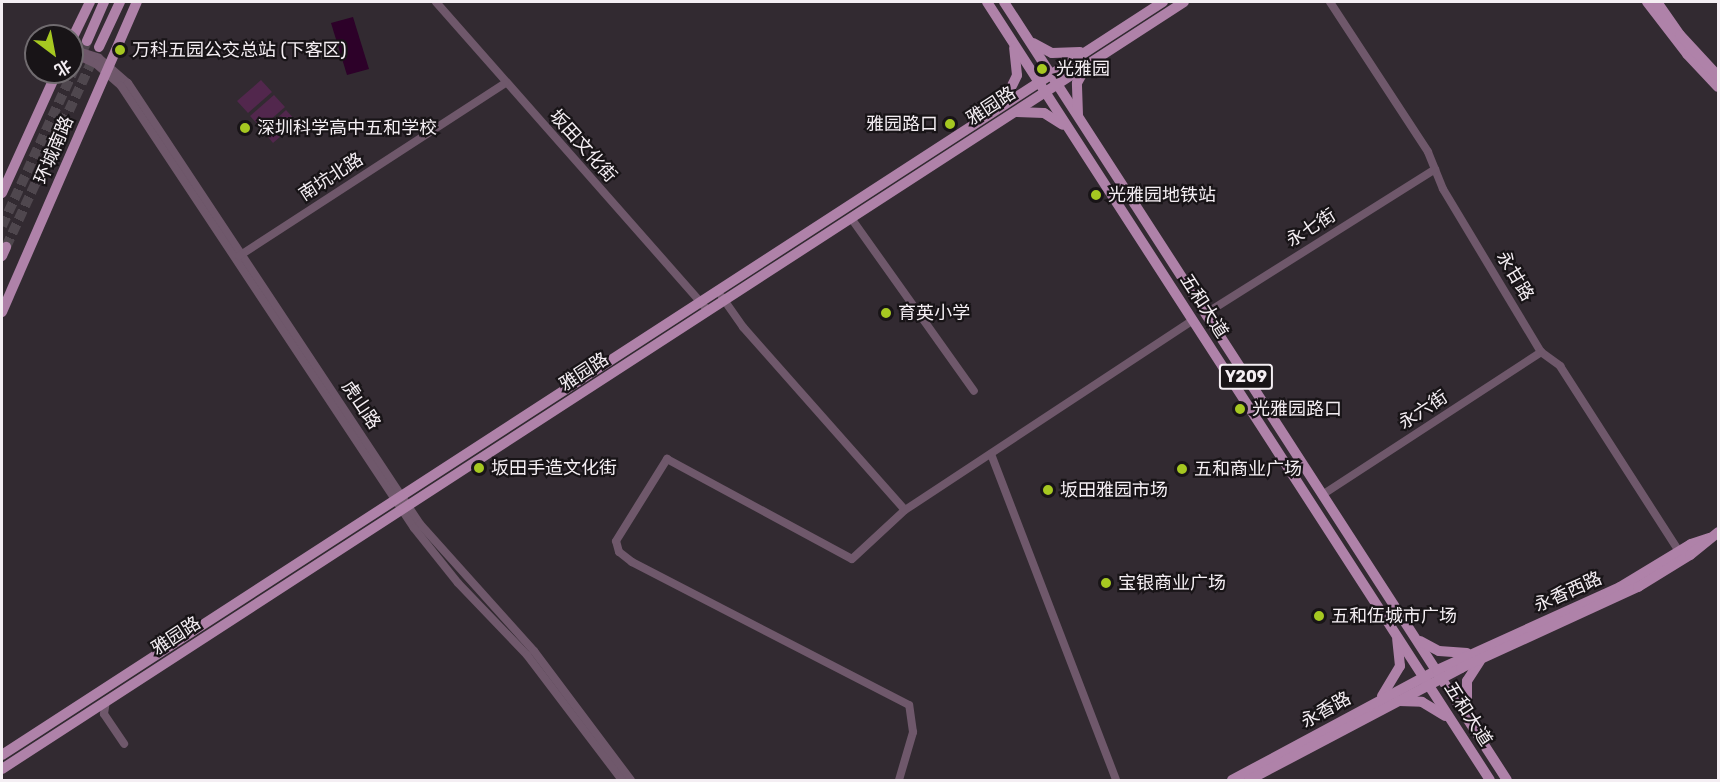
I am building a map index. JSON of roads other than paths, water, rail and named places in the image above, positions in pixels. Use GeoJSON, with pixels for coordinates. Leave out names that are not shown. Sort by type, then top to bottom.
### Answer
{"type":"FeatureCollection","features":[{"type":"Feature","properties":{"kind":"main road"},"geometry":{"type":"LineString","coordinates":[[79,24],[90,2]]}},
{"type":"Feature","properties":{"kind":"main road"},"geometry":{"type":"LineString","coordinates":[[87,41],[104,2]]}},
{"type":"Feature","properties":{"kind":"main road"},"geometry":{"type":"LineString","coordinates":[[99,47],[120,2]]}},
{"type":"Feature","properties":{"kind":"main road","name":"环城南路"},"geometry":{"type":"LineString","coordinates":[[2,312],[137,2]]}},
{"type":"Feature","properties":{"kind":"main road","name":"五和大道"},"geometry":{"type":"LineString","coordinates":[[987,2],[1490,780]]}},
{"type":"Feature","properties":{"kind":"main road","name":"五和大道"},"geometry":{"type":"LineString","coordinates":[[1004,2],[1507,780]]}},
{"type":"Feature","properties":{"kind":"main road","name":"雅园路"},"geometry":{"type":"LineString","coordinates":[[2,755],[700,302],[1003,102],[1163,2]]}},
{"type":"Feature","properties":{"kind":"main road","name":"雅园路"},"geometry":{"type":"LineString","coordinates":[[2,770],[1005,116],[1184,2]]}},
{"type":"Feature","properties":{"kind":"main road"},"geometry":{"type":"LineString","coordinates":[[1647,2],[1687,54],[1719,87]]}},
{"type":"Feature","properties":{"kind":"main road"},"geometry":{"type":"LineString","coordinates":[[1657,2],[1680,35],[1717,74]]}},
{"type":"Feature","properties":{"kind":"main road"},"geometry":{"type":"LineString","coordinates":[[1026,35],[1052,53],[1074,54],[1089,49]]}},
{"type":"Feature","properties":{"kind":"main road"},"geometry":{"type":"LineString","coordinates":[[1003,102],[1017,75],[1011,39]]}},
{"type":"Feature","properties":{"kind":"main road"},"geometry":{"type":"LineString","coordinates":[[1083,126],[1077,109],[1077,83],[1092,61]]}},
{"type":"Feature","properties":{"kind":"main road","name":"环城南路"},"geometry":{"type":"LineString","coordinates":[[2,193],[52,84]]}},
{"type":"Feature","properties":{"kind":"main road"},"geometry":{"type":"LineString","coordinates":[[1005,116],[1023,110],[1044,113],[1072,135]]}},
{"type":"Feature","properties":{"kind":"main road"},"geometry":{"type":"LineString","coordinates":[[962,129],[969,140]]}},
{"type":"Feature","properties":{"kind":"main road","name":"永香西路"},"geometry":{"type":"LineString","coordinates":[[1439,674],[1638,586],[1714,535]]}},
{"type":"Feature","properties":{"kind":"main road"},"geometry":{"type":"LineString","coordinates":[[1375,703],[1389,688],[1400,666],[1394,630],[1405,621]]}},
{"type":"Feature","properties":{"kind":"main road"},"geometry":{"type":"LineString","coordinates":[[1390,704],[1422,702],[1457,728],[1470,724],[1466,708],[1467,681],[1480,654],[1439,651],[1426,646],[1414,634]]}},
{"type":"Feature","properties":{"kind":"main road","name":"永香路"},"geometry":{"type":"LineString","coordinates":[[1232,780],[1375,703],[1439,674]]}},
{"type":"Feature","properties":{"kind":"main road","name":"永香路"},"geometry":{"type":"LineString","coordinates":[[1249,780],[1390,704],[1426,680]]}},
{"type":"Feature","properties":{"kind":"street","name":"坂田文化街"},"geometry":{"type":"LineString","coordinates":[[436,2],[708,311]]}},
{"type":"Feature","properties":{"kind":"street","name":"永甘路"},"geometry":{"type":"LineString","coordinates":[[1330,2],[1428,152],[1435,169],[1541,352],[1560,366],[1682,556]]}},
{"type":"Feature","properties":{"kind":"street","name":"虎山路"},"geometry":{"type":"LineString","coordinates":[[84,57],[108,68],[121,86],[239,257],[448,572],[527,655],[622,780]]}},
{"type":"Feature","properties":{"kind":"street","name":"南坑北路"},"geometry":{"type":"LineString","coordinates":[[239,257],[505,83]]}},
{"type":"Feature","properties":{"kind":"street","name":"永七街"},"geometry":{"type":"LineString","coordinates":[[1205,314],[1435,169]]}},
{"type":"Feature","properties":{"kind":"street"},"geometry":{"type":"LineString","coordinates":[[851,218],[974,391]]}},
{"type":"Feature","properties":{"kind":"street"},"geometry":{"type":"LineString","coordinates":[[718,290],[742,327],[905,510]]}},
{"type":"Feature","properties":{"kind":"street"},"geometry":{"type":"LineString","coordinates":[[899,780],[913,732],[909,705],[632,562],[619,552],[616,541],[667,459],[852,559],[905,510],[1193,320]]}},
{"type":"Feature","properties":{"kind":"street","name":"永六街"},"geometry":{"type":"LineString","coordinates":[[1322,495],[1541,352]]}},
{"type":"Feature","properties":{"kind":"street"},"geometry":{"type":"LineString","coordinates":[[991,454],[1116,780]]}},
{"type":"Feature","properties":{"kind":"street","name":"虎山路"},"geometry":{"type":"LineString","coordinates":[[405,507],[443,553],[534,651],[631,780]]}},
{"type":"Feature","properties":{"kind":"street"},"geometry":{"type":"LineString","coordinates":[[106,701],[104,714],[124,744]]}},
{"type":"Feature","properties":{"kind":"street"},"geometry":{"type":"LineString","coordinates":[[90,711],[104,714]]}},
{"type":"Feature","properties":{"kind":"tunnel"},"geometry":{"type":"LineString","coordinates":[[2,226],[87,41]]}},
{"type":"Feature","properties":{"kind":"tunnel"},"geometry":{"type":"LineString","coordinates":[[6,247],[95,54]]}},
{"type":"Feature","properties":{"kind":"place","name":"万科五园公交总站 (下客区)"},"geometry":{"type":"Point","coordinates":[120,50]}},
{"type":"Feature","properties":{"kind":"place","name":"光雅园"},"geometry":{"type":"Point","coordinates":[1042,69]}},
{"type":"Feature","properties":{"kind":"place","name":"雅园路口"},"geometry":{"type":"Point","coordinates":[950,124]}},
{"type":"Feature","properties":{"kind":"place","name":"深圳科学高中五和学校"},"geometry":{"type":"Point","coordinates":[245,128]}},
{"type":"Feature","properties":{"kind":"place","name":"光雅园地铁站"},"geometry":{"type":"Point","coordinates":[1096,195]}},
{"type":"Feature","properties":{"kind":"place","name":"育英小学"},"geometry":{"type":"Point","coordinates":[886,313]}},
{"type":"Feature","properties":{"kind":"place","name":"光雅园路口"},"geometry":{"type":"Point","coordinates":[1240,409]}},
{"type":"Feature","properties":{"kind":"place","name":"坂田手造文化街"},"geometry":{"type":"Point","coordinates":[479,468]}},
{"type":"Feature","properties":{"kind":"place","name":"五和商业广场"},"geometry":{"type":"Point","coordinates":[1182,469]}},
{"type":"Feature","properties":{"kind":"place","name":"坂田雅园市场"},"geometry":{"type":"Point","coordinates":[1048,490]}},
{"type":"Feature","properties":{"kind":"place","name":"宝银商业广场"},"geometry":{"type":"Point","coordinates":[1106,583]}},
{"type":"Feature","properties":{"kind":"place","name":"五和伍城市广场"},"geometry":{"type":"Point","coordinates":[1319,616]}}]}
